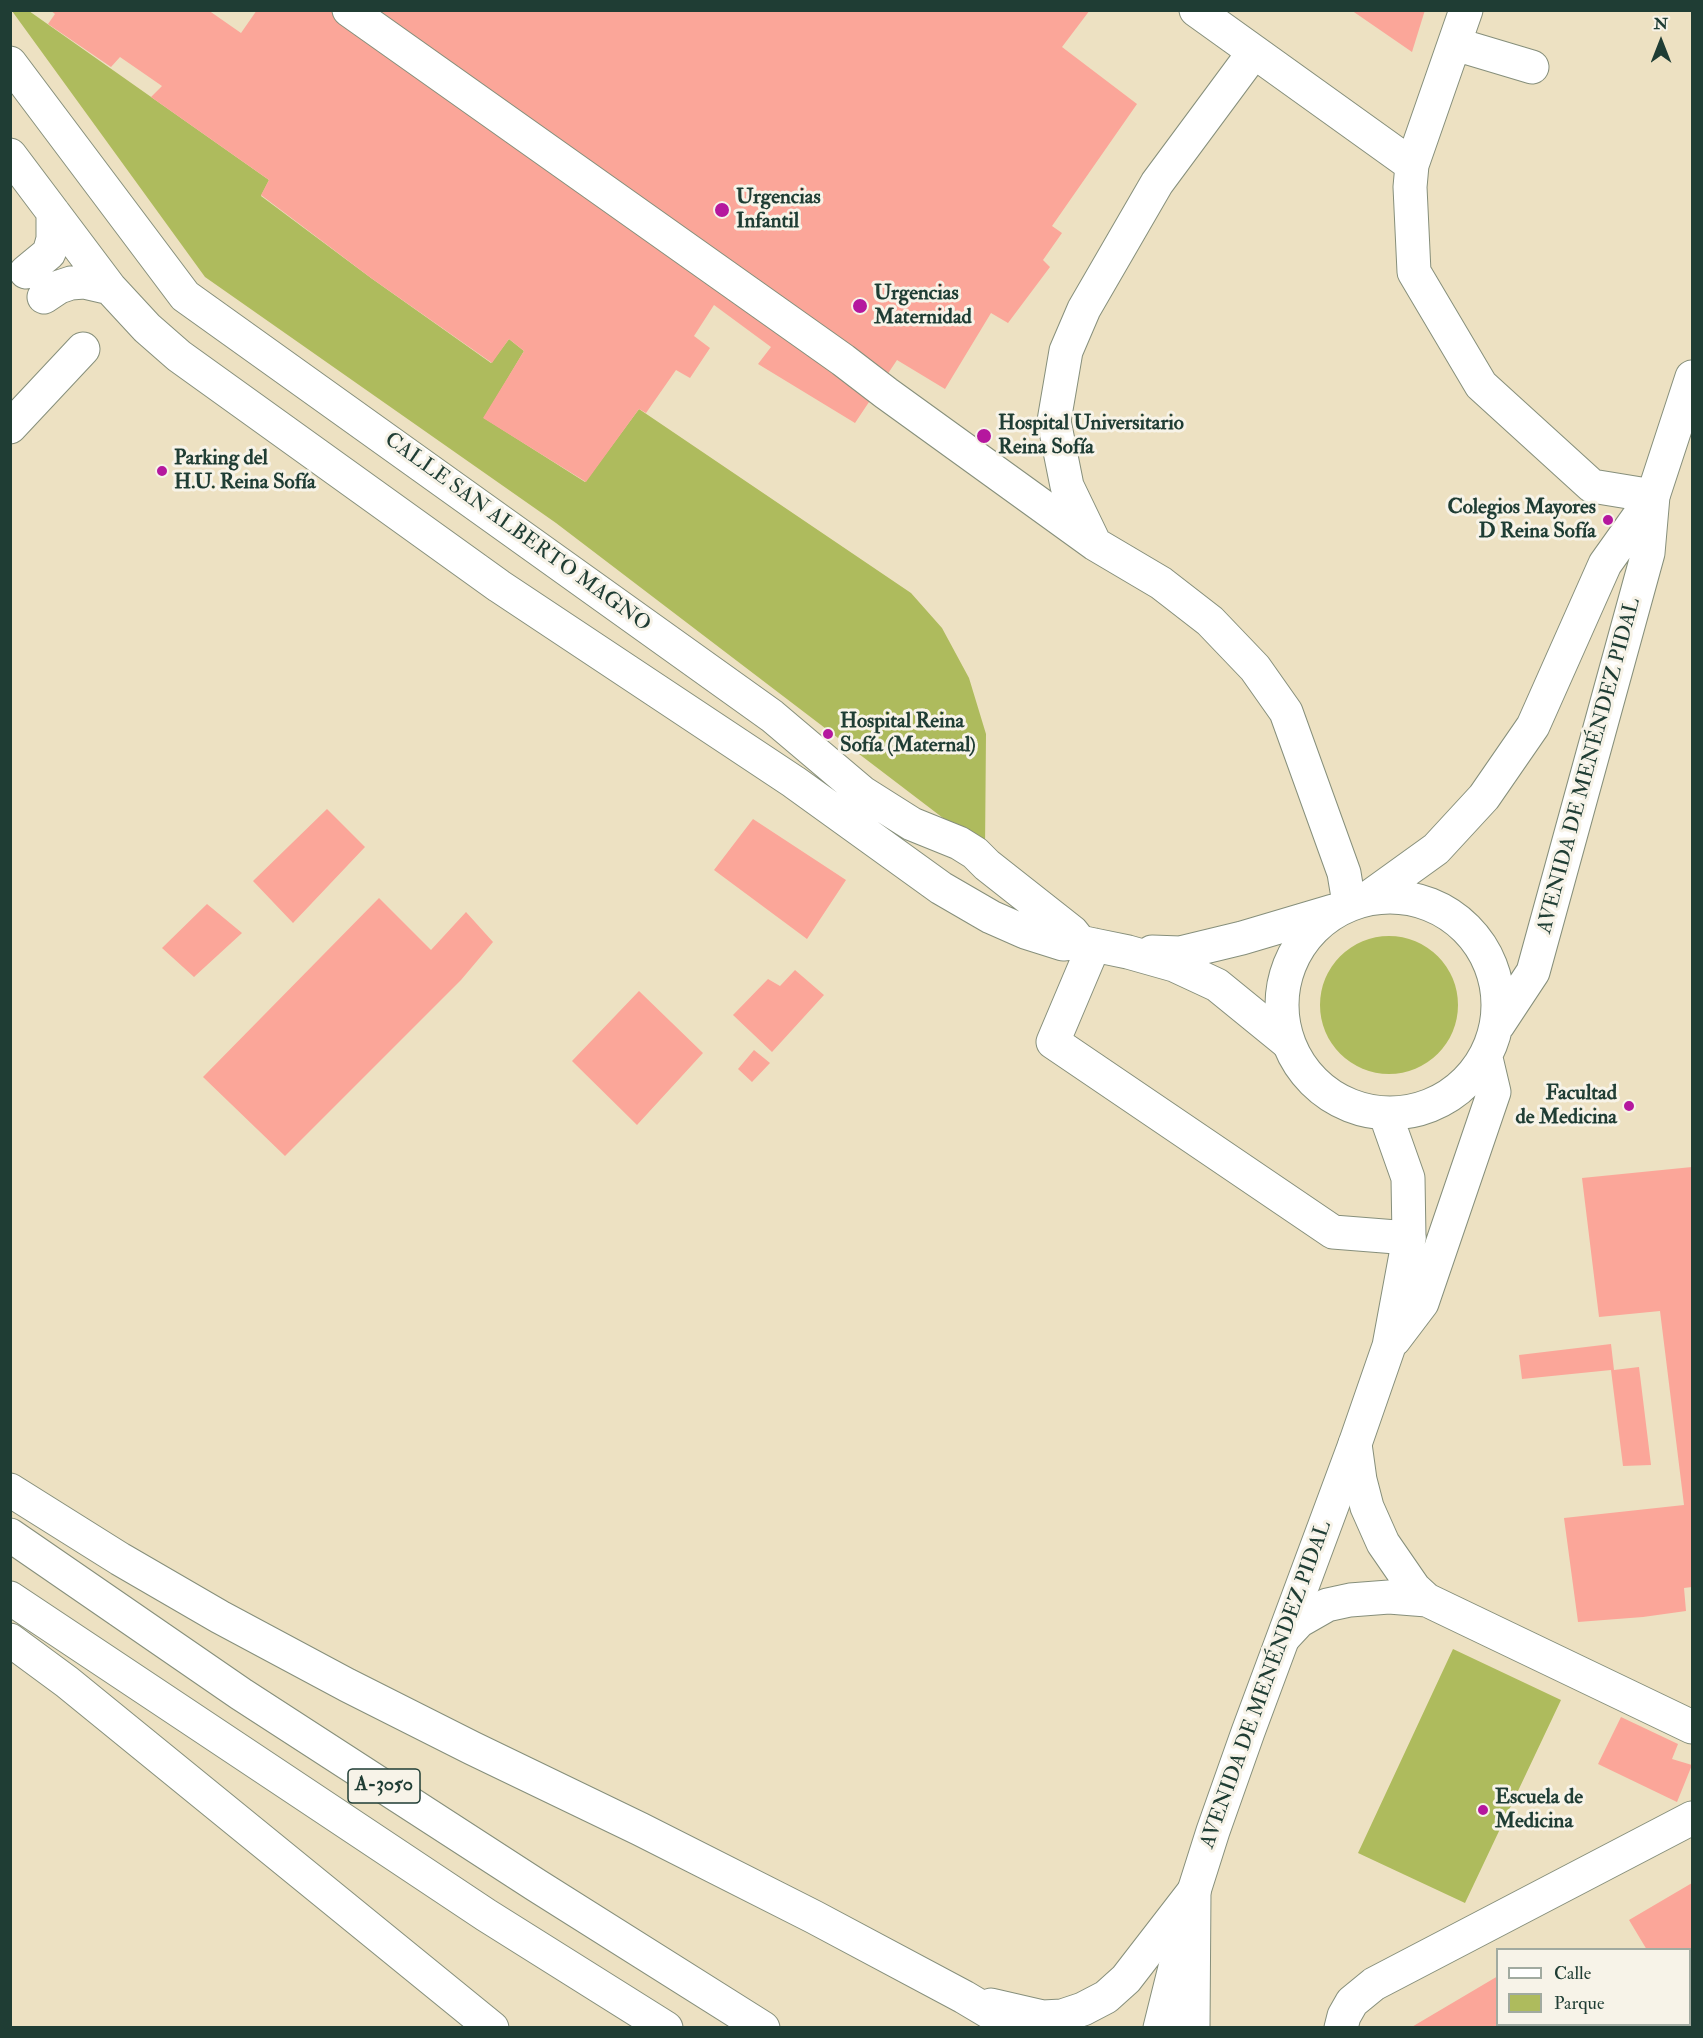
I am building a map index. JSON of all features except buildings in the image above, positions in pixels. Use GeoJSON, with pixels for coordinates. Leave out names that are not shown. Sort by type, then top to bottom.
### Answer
{"type":"FeatureCollection","features":[{"type":"Feature","properties":{"kind":"main road"},"geometry":{"type":"LineString","coordinates":[[349,10],[833,353],[1095,544],[1161,583],[1210,621],[1255,668],[1286,712],[1344,873],[1350,904]]}},
{"type":"Feature","properties":{"kind":"main road"},"geometry":{"type":"LineString","coordinates":[[1196,10],[1412,165]]}},
{"type":"Feature","properties":{"kind":"main road"},"geometry":{"type":"LineString","coordinates":[[1466,10],[1412,165],[1410,187],[1414,272],[1481,385],[1592,486],[1653,496]]}},
{"type":"Feature","properties":{"kind":"main road"},"geometry":{"type":"LineString","coordinates":[[1455,44],[1532,67]]}},
{"type":"Feature","properties":{"kind":"main road"},"geometry":{"type":"LineString","coordinates":[[1095,544],[1067,486],[1054,421],[1066,351],[1084,309],[1157,183],[1254,51]]}},
{"type":"Feature","properties":{"kind":"main road","name":"CALLE SAN ALBERTO MAGNO"},"geometry":{"type":"LineString","coordinates":[[10,63],[185,296],[772,716],[863,793],[912,824],[959,843],[1087,944]]}},
{"type":"Feature","properties":{"kind":"main road"},"geometry":{"type":"LineString","coordinates":[[10,155],[110,288],[147,328],[179,356],[499,586],[794,782],[941,888],[991,917],[1025,932],[1063,944],[1087,944],[1128,951],[1174,965],[1216,985],[1287,1042]]}},
{"type":"Feature","properties":{"kind":"main road"},"geometry":{"type":"LineString","coordinates":[[53,212],[53,239],[35,284],[58,287],[71,282],[84,282],[110,288]]}},
{"type":"Feature","properties":{"kind":"main road"},"geometry":{"type":"LineString","coordinates":[[10,427],[83,349]]}},
{"type":"Feature","properties":{"kind":"main road","name":"AVENIDA DE MENÉNDEZ PIDAL"},"geometry":{"type":"LineString","coordinates":[[1498,1025],[1533,972],[1648,553],[1653,496],[1692,377]]}},
{"type":"Feature","properties":{"kind":"main road","name":"AVENIDA DE MENÉNDEZ PIDAL"},"geometry":{"type":"LineString","coordinates":[[1350,904],[1436,849],[1484,798],[1533,726],[1605,564],[1653,496]]}},
{"type":"Feature","properties":{"kind":"main road"},"geometry":{"type":"LineString","coordinates":[[1128,951],[1180,953],[1242,938],[1350,904],[1403,896],[1438,906],[1467,927],[1488,956],[1499,989],[1498,1025],[1486,1058],[1467,1082],[1444,1100],[1415,1111],[1385,1113],[1353,1107],[1325,1092],[1302,1069],[1287,1042],[1281,1005],[1287,968],[1305,936],[1350,904]]}},
{"type":"Feature","properties":{"kind":"main road"},"geometry":{"type":"LineString","coordinates":[[1087,944],[1053,1042],[1333,1232],[1409,1238]]}},
{"type":"Feature","properties":{"kind":"main road","name":"AVENIDA DE MENÉNDEZ PIDAL"},"geometry":{"type":"LineString","coordinates":[[1389,1346],[1422,1303],[1494,1092],[1486,1058]]}},
{"type":"Feature","properties":{"kind":"main road","name":"AVENIDA DE MENÉNDEZ PIDAL"},"geometry":{"type":"LineString","coordinates":[[1160,2028],[1194,1891],[1248,1732],[1285,1636],[1389,1346],[1409,1238],[1408,1178],[1385,1113]]}},
{"type":"Feature","properties":{"kind":"main road"},"geometry":{"type":"LineString","coordinates":[[1355,1444],[1360,1480],[1367,1507],[1383,1544],[1414,1588],[1427,1600],[1692,1727]]}},
{"type":"Feature","properties":{"kind":"main road"},"geometry":{"type":"LineString","coordinates":[[10,1490],[150,1577],[336,1680],[661,1839],[814,1917],[964,1997],[1016,2028]]}},
{"type":"Feature","properties":{"kind":"main road","name":"A-3050"},"geometry":{"type":"LineString","coordinates":[[10,1536],[241,1695],[526,1879],[763,2028]]}},
{"type":"Feature","properties":{"kind":"main road"},"geometry":{"type":"LineString","coordinates":[[1285,1636],[1299,1621],[1327,1605],[1350,1600],[1389,1597],[1427,1600]]}},
{"type":"Feature","properties":{"kind":"main road","name":"A-3050"},"geometry":{"type":"LineString","coordinates":[[10,1598],[486,1915],[666,2028]]}},
{"type":"Feature","properties":{"kind":"main road"},"geometry":{"type":"LineString","coordinates":[[10,1640],[67,1682],[492,2028]]}},
{"type":"Feature","properties":{"kind":"main road"},"geometry":{"type":"LineString","coordinates":[[1341,2028],[1344,2016],[1352,2002],[1374,1984],[1692,1818]]}},
{"type":"Feature","properties":{"kind":"main road"},"geometry":{"type":"LineString","coordinates":[[964,1997],[1011,2011],[1043,2017],[1062,2016],[1083,2008],[1106,1997],[1126,1979],[1194,1891]]}},
{"type":"Feature","properties":{"kind":"main road"},"geometry":{"type":"LineString","coordinates":[[1193,2028],[1194,1891]]}},
{"type":"Feature","properties":{"kind":"green space"},"geometry":{"type":"Polygon","coordinates":[[[12,11],[29,11],[269,180],[261,196],[491,363],[509,339],[524,351],[484,418],[585,482],[639,409],[911,593],[942,628],[969,678],[986,734],[985,850],[556,523],[205,277],[12,11]]]}},
{"type":"Feature","properties":{"kind":"green space"},"geometry":{"type":"Polygon","coordinates":[[[1389,936],[1415,941],[1438,956],[1453,979],[1458,1005],[1453,1031],[1438,1054],[1415,1069],[1389,1074],[1363,1069],[1340,1054],[1325,1031],[1320,1005],[1325,979],[1340,956],[1363,941],[1389,936]]]}},
{"type":"Feature","properties":{"kind":"green space"},"geometry":{"type":"Polygon","coordinates":[[[1453,1649],[1561,1700],[1465,1903],[1358,1853],[1453,1649]]]}},
{"type":"Feature","properties":{"kind":"place","name":"Urgencias Infantil"},"geometry":{"type":"Point","coordinates":[722,210]}},
{"type":"Feature","properties":{"kind":"place","name":"Urgencias Maternidad"},"geometry":{"type":"Point","coordinates":[860,306]}},
{"type":"Feature","properties":{"kind":"place","name":"Hospital Universitario Reina Sofía"},"geometry":{"type":"Point","coordinates":[984,436]}},
{"type":"Feature","properties":{"kind":"place","name":"Parking del H.U. Reina Sofía"},"geometry":{"type":"Point","coordinates":[162,471]}},
{"type":"Feature","properties":{"kind":"place","name":"Colegios Mayores D Reina Sofía"},"geometry":{"type":"Point","coordinates":[1608,520]}},
{"type":"Feature","properties":{"kind":"place","name":"Hospital Reina Sofía (Maternal)"},"geometry":{"type":"Point","coordinates":[828,734]}},
{"type":"Feature","properties":{"kind":"place","name":"Facultad de Medicina"},"geometry":{"type":"Point","coordinates":[1629,1106]}},
{"type":"Feature","properties":{"kind":"place","name":"Escuela de Medicina"},"geometry":{"type":"Point","coordinates":[1483,1810]}}]}
